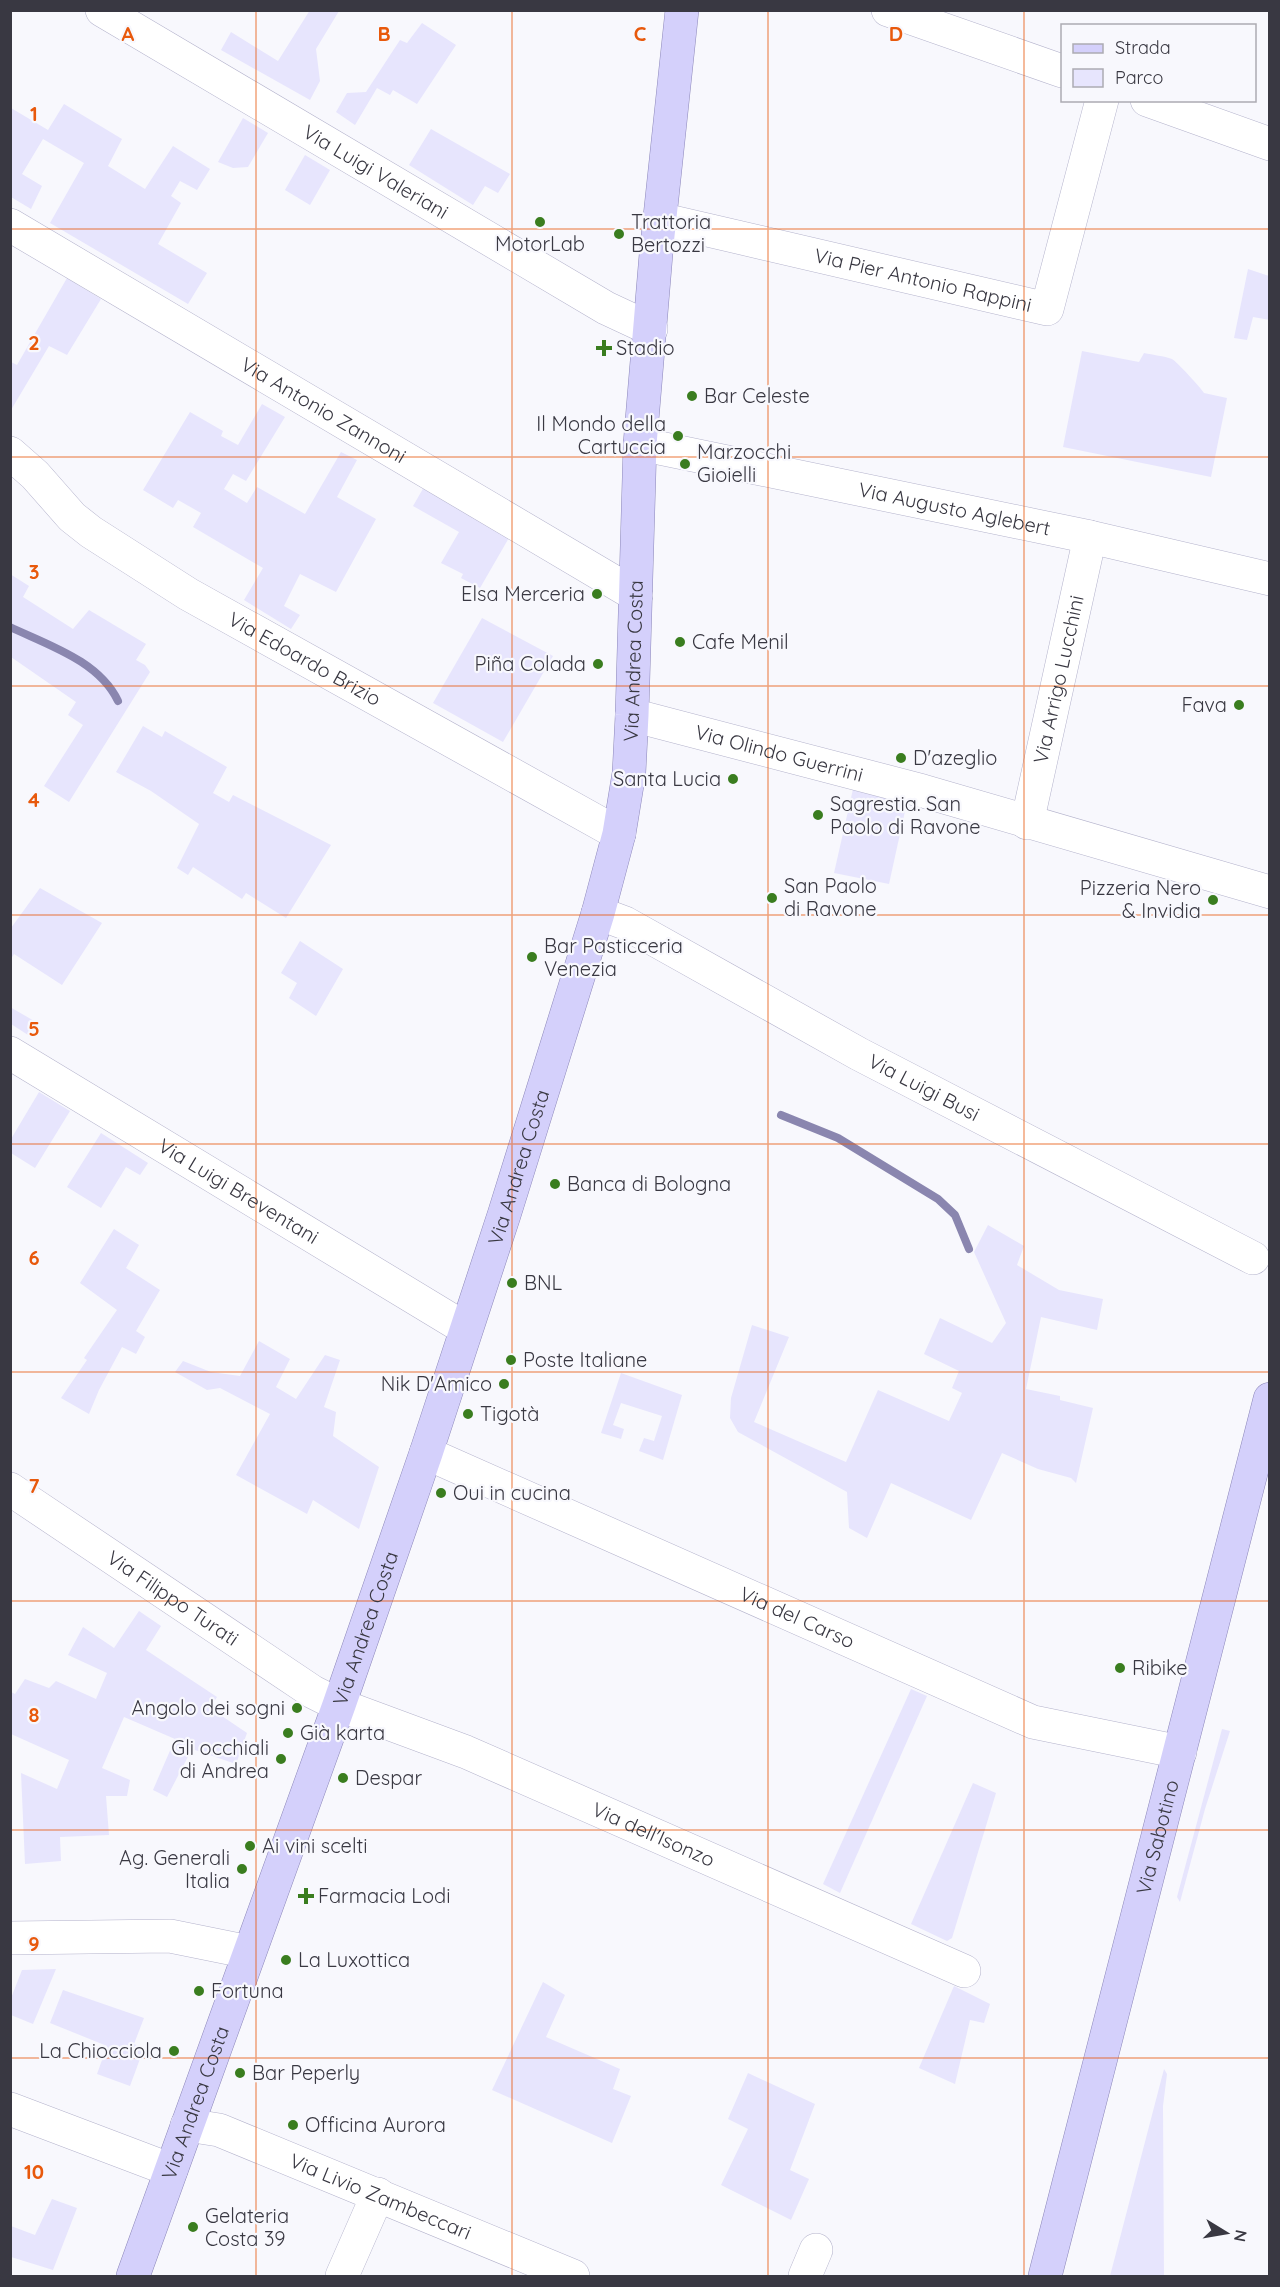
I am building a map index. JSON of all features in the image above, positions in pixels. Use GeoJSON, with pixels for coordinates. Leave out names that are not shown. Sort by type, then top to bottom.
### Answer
{"type":"FeatureCollection","features":[{"type":"Feature","properties":{"kind":"main road","name":"Via Andrea Costa"},"geometry":{"type":"LineString","coordinates":[[133,2277],[339,1705],[426,1453],[598,913],[619,834],[628,773],[632,715],[640,444],[682,10]]}},
{"type":"Feature","properties":{"kind":"main road","name":"Via Sabotino"},"geometry":{"type":"LineString","coordinates":[[1045,2277],[1269,1399]]}},
{"type":"Feature","properties":{"kind":"street","name":"Via Luigi Valeriani"},"geometry":{"type":"LineString","coordinates":[[102,10],[606,308],[651,329]]}},
{"type":"Feature","properties":{"kind":"street"},"geometry":{"type":"LineString","coordinates":[[888,10],[1061,71]]}},
{"type":"Feature","properties":{"kind":"street","name":"Via Pier Antonio Rappini"},"geometry":{"type":"LineString","coordinates":[[660,219],[1047,309],[1101,102]]}},
{"type":"Feature","properties":{"kind":"street"},"geometry":{"type":"LineString","coordinates":[[1153,102],[1269,144]]}},
{"type":"Feature","properties":{"kind":"street","name":"Via Antonio Zannoni"},"geometry":{"type":"LineString","coordinates":[[10,225],[636,595]]}},
{"type":"Feature","properties":{"kind":"street","name":"Via Augusto Aglebert"},"geometry":{"type":"LineString","coordinates":[[640,444],[1090,537],[1269,579]]}},
{"type":"Feature","properties":{"kind":"street","name":"Via Edoardo Brizio"},"geometry":{"type":"LineString","coordinates":[[10,453],[35,475],[72,517],[91,532],[188,594],[619,834]]}},
{"type":"Feature","properties":{"kind":"street","name":"Via Arrigo Lucchini"},"geometry":{"type":"LineString","coordinates":[[1027,823],[1090,537]]}},
{"type":"Feature","properties":{"kind":"street","name":"Via Olindo Guerrini"},"geometry":{"type":"LineString","coordinates":[[632,715],[931,793],[1027,823],[1269,892]]}},
{"type":"Feature","properties":{"kind":"street","name":"Via Luigi Busi"},"geometry":{"type":"LineString","coordinates":[[598,913],[625,923],[859,1054],[1253,1258]]}},
{"type":"Feature","properties":{"kind":"street","name":"Via Luigi Breventani"},"geometry":{"type":"LineString","coordinates":[[10,1053],[466,1329]]}},
{"type":"Feature","properties":{"kind":"street","name":"Via del Carso"},"geometry":{"type":"LineString","coordinates":[[426,1453],[1033,1722],[1180,1752]]}},
{"type":"Feature","properties":{"kind":"street","name":"Via Filippo Turati"},"geometry":{"type":"LineString","coordinates":[[10,1489],[313,1692],[339,1705]]}},
{"type":"Feature","properties":{"kind":"street","name":"Via dell'Isonzo"},"geometry":{"type":"LineString","coordinates":[[339,1705],[466,1752],[964,1971]]}},
{"type":"Feature","properties":{"kind":"street"},"geometry":{"type":"LineString","coordinates":[[10,1938],[170,1936],[249,1952]]}},
{"type":"Feature","properties":{"kind":"street"},"geometry":{"type":"LineString","coordinates":[[10,2109],[171,2170]]}},
{"type":"Feature","properties":{"kind":"street","name":"Via Livio Zambeccari"},"geometry":{"type":"LineString","coordinates":[[187,2125],[219,2130],[378,2194],[573,2277]]}},
{"type":"Feature","properties":{"kind":"street"},"geometry":{"type":"LineString","coordinates":[[342,2277],[378,2194]]}},
{"type":"Feature","properties":{"kind":"green space"},"geometry":{"type":"Polygon","coordinates":[[[310,10],[339,11],[316,49],[320,81],[310,100],[221,50],[231,32],[278,61],[310,10]]]}},
{"type":"Feature","properties":{"kind":"green space"},"geometry":{"type":"Polygon","coordinates":[[[422,23],[456,45],[417,104],[393,90],[390,95],[377,88],[355,125],[336,112],[347,93],[366,92],[400,40],[407,43],[422,23]]]}},
{"type":"Feature","properties":{"kind":"green space"},"geometry":{"type":"Polygon","coordinates":[[[64,104],[122,139],[108,166],[145,189],[173,146],[210,169],[197,190],[180,181],[171,196],[181,203],[158,244],[207,273],[188,304],[50,223],[84,163],[43,139],[22,174],[42,186],[31,209],[11,197],[11,108],[48,130],[64,104]]]}},
{"type":"Feature","properties":{"kind":"green space"},"geometry":{"type":"Polygon","coordinates":[[[243,118],[268,133],[248,167],[233,168],[218,162],[243,118]]]}},
{"type":"Feature","properties":{"kind":"green space"},"geometry":{"type":"Polygon","coordinates":[[[431,129],[510,174],[498,193],[485,186],[473,205],[409,165],[431,129]]]}},
{"type":"Feature","properties":{"kind":"green space"},"geometry":{"type":"Polygon","coordinates":[[[305,155],[330,170],[310,205],[285,190],[305,155]]]}},
{"type":"Feature","properties":{"kind":"green space"},"geometry":{"type":"Polygon","coordinates":[[[1248,269],[1269,276],[1270,320],[1253,317],[1247,340],[1234,338],[1248,269]]]}},
{"type":"Feature","properties":{"kind":"green space"},"geometry":{"type":"Polygon","coordinates":[[[67,278],[101,299],[67,355],[49,346],[11,410],[11,362],[17,365],[67,278]]]}},
{"type":"Feature","properties":{"kind":"green space"},"geometry":{"type":"Polygon","coordinates":[[[1082,351],[1139,362],[1144,353],[1169,358],[1204,393],[1227,398],[1211,477],[1063,447],[1082,351]]]}},
{"type":"Feature","properties":{"kind":"green space"},"geometry":{"type":"Polygon","coordinates":[[[262,404],[285,417],[246,481],[233,474],[224,489],[247,503],[257,487],[305,514],[341,452],[357,460],[337,497],[376,519],[336,592],[300,574],[284,606],[300,615],[291,629],[244,600],[263,568],[193,527],[201,513],[178,500],[173,508],[143,490],[190,412],[223,431],[221,436],[238,445],[262,404]]]}},
{"type":"Feature","properties":{"kind":"green space"},"geometry":{"type":"Polygon","coordinates":[[[424,487],[510,536],[480,588],[461,578],[463,574],[441,563],[459,532],[413,506],[424,487]]]}},
{"type":"Feature","properties":{"kind":"green space"},"geometry":{"type":"Polygon","coordinates":[[[10,574],[29,586],[23,597],[73,629],[89,610],[146,644],[136,660],[145,665],[150,672],[69,802],[44,786],[83,725],[68,715],[76,702],[11,657],[10,574]]]}},
{"type":"Feature","properties":{"kind":"green space"},"geometry":{"type":"Polygon","coordinates":[[[482,618],[553,656],[503,742],[433,703],[482,618]]]}},
{"type":"Feature","properties":{"kind":"green space"},"geometry":{"type":"Polygon","coordinates":[[[143,726],[162,737],[165,731],[227,767],[213,793],[229,802],[233,795],[331,845],[286,918],[246,893],[242,899],[193,867],[188,875],[177,868],[199,824],[151,791],[116,772],[143,726]]]}},
{"type":"Feature","properties":{"kind":"green space"},"geometry":{"type":"Polygon","coordinates":[[[853,789],[907,802],[889,884],[834,873],[853,789]]]}},
{"type":"Feature","properties":{"kind":"green space"},"geometry":{"type":"Polygon","coordinates":[[[40,888],[102,923],[62,985],[14,954],[11,959],[11,928],[40,888]]]}},
{"type":"Feature","properties":{"kind":"green space"},"geometry":{"type":"Polygon","coordinates":[[[300,941],[343,969],[316,1016],[289,998],[297,983],[281,973],[300,941]]]}},
{"type":"Feature","properties":{"kind":"green space"},"geometry":{"type":"Polygon","coordinates":[[[10,1007],[36,1022],[28,1035],[11,1024],[10,1007]]]}},
{"type":"Feature","properties":{"kind":"green space"},"geometry":{"type":"Polygon","coordinates":[[[39,1092],[70,1111],[35,1168],[11,1153],[11,1139],[39,1092]]]}},
{"type":"Feature","properties":{"kind":"green space"},"geometry":{"type":"Polygon","coordinates":[[[101,1133],[148,1163],[140,1175],[126,1167],[101,1208],[67,1187],[101,1133]]]}},
{"type":"Feature","properties":{"kind":"green space"},"geometry":{"type":"Polygon","coordinates":[[[988,1225],[1024,1246],[1017,1265],[1059,1290],[1103,1299],[1097,1330],[1041,1317],[1026,1389],[1060,1396],[1060,1400],[1093,1408],[1076,1483],[1071,1478],[1038,1469],[1002,1453],[971,1520],[891,1483],[867,1538],[849,1528],[847,1492],[738,1432],[730,1418],[731,1398],[752,1325],[789,1337],[754,1422],[846,1462],[878,1390],[949,1421],[962,1393],[952,1388],[959,1371],[924,1354],[940,1318],[992,1343],[1006,1323],[974,1252],[988,1225]]]}},
{"type":"Feature","properties":{"kind":"green space"},"geometry":{"type":"Polygon","coordinates":[[[114,1229],[139,1245],[126,1268],[160,1290],[136,1331],[145,1337],[136,1354],[122,1347],[89,1414],[61,1398],[87,1360],[84,1358],[117,1310],[80,1283],[114,1229]]]}},
{"type":"Feature","properties":{"kind":"green space"},"geometry":{"type":"Polygon","coordinates":[[[259,1341],[290,1359],[276,1387],[296,1399],[325,1355],[340,1360],[324,1407],[336,1412],[333,1436],[379,1467],[359,1529],[313,1500],[307,1514],[236,1475],[270,1414],[220,1388],[207,1390],[175,1372],[183,1361],[211,1372],[240,1376],[259,1341]]]}},
{"type":"Feature","properties":{"kind":"green space"},"geometry":{"type":"Polygon","coordinates":[[[621,1373],[682,1395],[663,1460],[639,1451],[644,1438],[654,1441],[662,1416],[621,1403],[613,1425],[624,1429],[621,1439],[601,1433],[621,1373]]]}},
{"type":"Feature","properties":{"kind":"green space"},"geometry":{"type":"Polygon","coordinates":[[[139,1611],[161,1626],[146,1650],[217,1697],[210,1708],[247,1733],[236,1764],[192,1749],[167,1797],[153,1790],[175,1739],[124,1717],[102,1768],[130,1780],[127,1796],[106,1796],[109,1835],[60,1837],[61,1861],[25,1864],[21,1773],[57,1789],[69,1760],[11,1734],[11,1692],[15,1694],[25,1679],[49,1688],[56,1681],[96,1699],[107,1673],[68,1655],[83,1627],[114,1648],[139,1611]]]}},
{"type":"Feature","properties":{"kind":"green space"},"geometry":{"type":"Polygon","coordinates":[[[911,1689],[927,1696],[840,1893],[823,1884],[911,1689]]]}},
{"type":"Feature","properties":{"kind":"green space"},"geometry":{"type":"Polygon","coordinates":[[[1222,1729],[1230,1731],[1205,1809],[1180,1902],[1177,1897],[1222,1729]]]}},
{"type":"Feature","properties":{"kind":"green space"},"geometry":{"type":"Polygon","coordinates":[[[973,1783],[996,1793],[952,1938],[947,1941],[911,1924],[973,1783]]]}},
{"type":"Feature","properties":{"kind":"green space"},"geometry":{"type":"Polygon","coordinates":[[[56,1969],[33,2024],[11,2015],[11,1998],[22,1970],[56,1969]]]}},
{"type":"Feature","properties":{"kind":"green space"},"geometry":{"type":"Polygon","coordinates":[[[543,1982],[565,1995],[546,2037],[620,2069],[613,2089],[631,2096],[612,2143],[492,2090],[543,1982]]]}},
{"type":"Feature","properties":{"kind":"green space"},"geometry":{"type":"Polygon","coordinates":[[[954,1986],[990,2004],[984,2023],[970,2020],[955,2084],[919,2068],[954,1986]]]}},
{"type":"Feature","properties":{"kind":"green space"},"geometry":{"type":"Polygon","coordinates":[[[63,1990],[144,2018],[134,2044],[144,2048],[130,2086],[97,2074],[107,2046],[50,2023],[63,1990]]]}},
{"type":"Feature","properties":{"kind":"green space"},"geometry":{"type":"Polygon","coordinates":[[[1164,2069],[1167,2074],[1163,2106],[1164,2276],[1110,2276],[1164,2069]]]}},
{"type":"Feature","properties":{"kind":"green space"},"geometry":{"type":"Polygon","coordinates":[[[748,2073],[815,2104],[790,2170],[809,2179],[791,2220],[721,2185],[748,2129],[728,2119],[748,2073]]]}},
{"type":"Feature","properties":{"kind":"green space"},"geometry":{"type":"Polygon","coordinates":[[[52,2199],[77,2208],[53,2270],[11,2257],[11,2226],[35,2235],[52,2199]]]}},
{"type":"Feature","properties":{"kind":"waterway"},"geometry":{"type":"LineString","coordinates":[[10,627],[56,648],[85,665],[98,675],[118,701]]}},
{"type":"Feature","properties":{"kind":"waterway"},"geometry":{"type":"LineString","coordinates":[[781,1115],[838,1138],[938,1199],[955,1215],[969,1249]]}},
{"type":"Feature","properties":{"kind":"place","name":"MotorLab"},"geometry":{"type":"Point","coordinates":[540,222]}},
{"type":"Feature","properties":{"kind":"place","name":"Trattoria Bertozzi"},"geometry":{"type":"Point","coordinates":[619,234]}},
{"type":"Feature","properties":{"kind":"place","name":"Stadio"},"geometry":{"type":"Point","coordinates":[604,348]}},
{"type":"Feature","properties":{"kind":"place","name":"Bar Celeste"},"geometry":{"type":"Point","coordinates":[692,396]}},
{"type":"Feature","properties":{"kind":"place","name":"Il Mondo della Cartuccia"},"geometry":{"type":"Point","coordinates":[678,436]}},
{"type":"Feature","properties":{"kind":"place","name":"Marzocchi Gioielli"},"geometry":{"type":"Point","coordinates":[685,464]}},
{"type":"Feature","properties":{"kind":"place","name":"Elsa Merceria"},"geometry":{"type":"Point","coordinates":[597,594]}},
{"type":"Feature","properties":{"kind":"place","name":"Cafe Menil"},"geometry":{"type":"Point","coordinates":[680,642]}},
{"type":"Feature","properties":{"kind":"place","name":"Piña Colada"},"geometry":{"type":"Point","coordinates":[598,664]}},
{"type":"Feature","properties":{"kind":"place","name":"Fava"},"geometry":{"type":"Point","coordinates":[1239,705]}},
{"type":"Feature","properties":{"kind":"place","name":"D'azeglio"},"geometry":{"type":"Point","coordinates":[901,758]}},
{"type":"Feature","properties":{"kind":"place","name":"Santa Lucia"},"geometry":{"type":"Point","coordinates":[733,779]}},
{"type":"Feature","properties":{"kind":"place","name":"Sagrestia. San Paolo di Ravone"},"geometry":{"type":"Point","coordinates":[818,815]}},
{"type":"Feature","properties":{"kind":"place","name":"San Paolo di Ravone"},"geometry":{"type":"Point","coordinates":[772,898]}},
{"type":"Feature","properties":{"kind":"place","name":"Pizzeria Nero & Invidia"},"geometry":{"type":"Point","coordinates":[1213,900]}},
{"type":"Feature","properties":{"kind":"place","name":"Bar Pasticceria Venezia"},"geometry":{"type":"Point","coordinates":[532,957]}},
{"type":"Feature","properties":{"kind":"place","name":"Banca di Bologna"},"geometry":{"type":"Point","coordinates":[555,1184]}},
{"type":"Feature","properties":{"kind":"place","name":"BNL"},"geometry":{"type":"Point","coordinates":[512,1283]}},
{"type":"Feature","properties":{"kind":"place","name":"Poste Italiane"},"geometry":{"type":"Point","coordinates":[511,1360]}},
{"type":"Feature","properties":{"kind":"place","name":"Nik D'Amico"},"geometry":{"type":"Point","coordinates":[504,1384]}},
{"type":"Feature","properties":{"kind":"place","name":"Tigotà"},"geometry":{"type":"Point","coordinates":[468,1414]}},
{"type":"Feature","properties":{"kind":"place","name":"Oui in cucina"},"geometry":{"type":"Point","coordinates":[441,1493]}},
{"type":"Feature","properties":{"kind":"place","name":"Ribike"},"geometry":{"type":"Point","coordinates":[1120,1668]}},
{"type":"Feature","properties":{"kind":"place","name":"Angolo dei sogni"},"geometry":{"type":"Point","coordinates":[297,1708]}},
{"type":"Feature","properties":{"kind":"place","name":"Già karta"},"geometry":{"type":"Point","coordinates":[288,1733]}},
{"type":"Feature","properties":{"kind":"place","name":"Gli occhiali di Andrea"},"geometry":{"type":"Point","coordinates":[281,1759]}},
{"type":"Feature","properties":{"kind":"place","name":"Despar"},"geometry":{"type":"Point","coordinates":[343,1778]}},
{"type":"Feature","properties":{"kind":"place","name":"Ai vini scelti"},"geometry":{"type":"Point","coordinates":[250,1846]}},
{"type":"Feature","properties":{"kind":"place","name":"Ag. Generali Italia"},"geometry":{"type":"Point","coordinates":[242,1869]}},
{"type":"Feature","properties":{"kind":"place","name":"Farmacia Lodi"},"geometry":{"type":"Point","coordinates":[306,1896]}},
{"type":"Feature","properties":{"kind":"place","name":"La Luxottica"},"geometry":{"type":"Point","coordinates":[286,1960]}},
{"type":"Feature","properties":{"kind":"place","name":"Fortuna"},"geometry":{"type":"Point","coordinates":[199,1991]}},
{"type":"Feature","properties":{"kind":"place","name":"La Chiocciola"},"geometry":{"type":"Point","coordinates":[174,2051]}},
{"type":"Feature","properties":{"kind":"place","name":"Bar Peperly"},"geometry":{"type":"Point","coordinates":[240,2073]}},
{"type":"Feature","properties":{"kind":"place","name":"Officina Aurora"},"geometry":{"type":"Point","coordinates":[293,2125]}},
{"type":"Feature","properties":{"kind":"place","name":"Gelateria Costa 39"},"geometry":{"type":"Point","coordinates":[193,2227]}}]}
